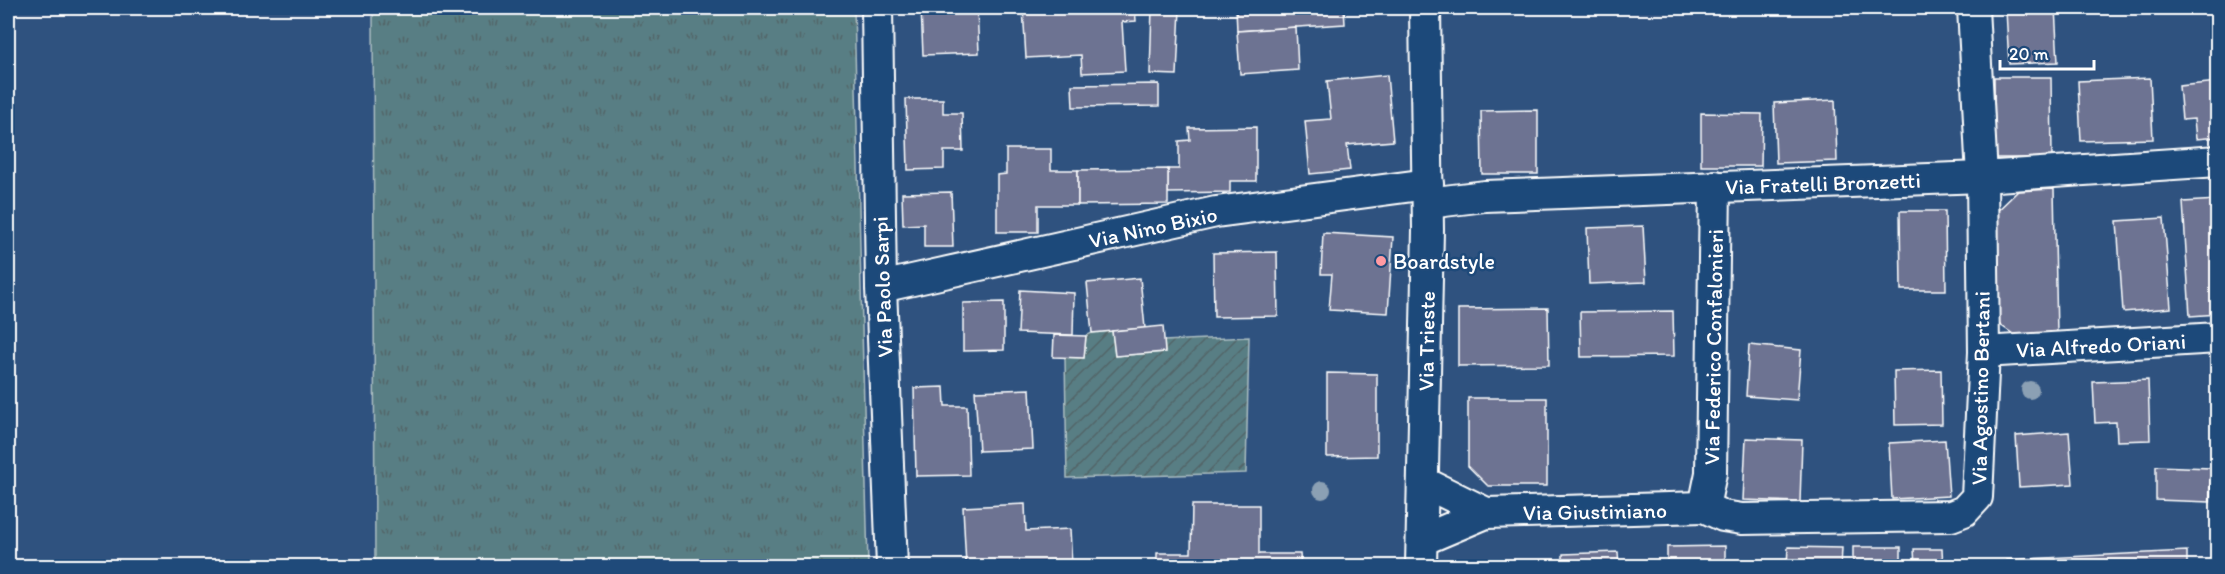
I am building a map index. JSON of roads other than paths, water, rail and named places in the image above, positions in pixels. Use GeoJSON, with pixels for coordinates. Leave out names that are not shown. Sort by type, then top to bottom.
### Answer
{"type":"FeatureCollection","features":[{"type":"Feature","properties":{"kind":"street","name":"Via Paolo Sarpi"},"geometry":{"type":"LineString","coordinates":[[877,8],[881,287],[892,567]]}},
{"type":"Feature","properties":{"kind":"street","name":"Via Trieste"},"geometry":{"type":"LineString","coordinates":[[1422,553],[1428,193],[1425,8]]}},
{"type":"Feature","properties":{"kind":"street","name":"Via Agostino Bertani"},"geometry":{"type":"LineString","coordinates":[[1704,507],[1723,516],[1742,519],[1958,514],[1970,507],[1979,492],[1984,352],[1982,177],[1973,8]]}},
{"type":"Feature","properties":{"kind":"street","name":"Via Fratelli Bronzetti"},"geometry":{"type":"LineString","coordinates":[[1428,193],[1485,196],[1982,177],[2217,161]]}},
{"type":"Feature","properties":{"kind":"street","name":"Via Federico Confalonieri"},"geometry":{"type":"LineString","coordinates":[[1704,507],[1711,472],[1715,186]]}},
{"type":"Feature","properties":{"kind":"street","name":"Via Nino Bixio"},"geometry":{"type":"LineString","coordinates":[[881,287],[1216,212],[1428,193]]}},
{"type":"Feature","properties":{"kind":"street","name":"Via Alfredo Oriani"},"geometry":{"type":"LineString","coordinates":[[1984,352],[2217,338]]}},
{"type":"Feature","properties":{"kind":"street","name":"Via Giustiniano"},"geometry":{"type":"LineString","coordinates":[[1423,482],[1486,513],[1704,507]]}},
{"type":"Feature","properties":{"kind":"street","name":"Via Giustiniano"},"geometry":{"type":"LineString","coordinates":[[1422,553],[1486,513]]}},
{"type":"Feature","properties":{"kind":"place","name":"Boardstyle"},"geometry":{"type":"Point","coordinates":[1381,261]}}]}
